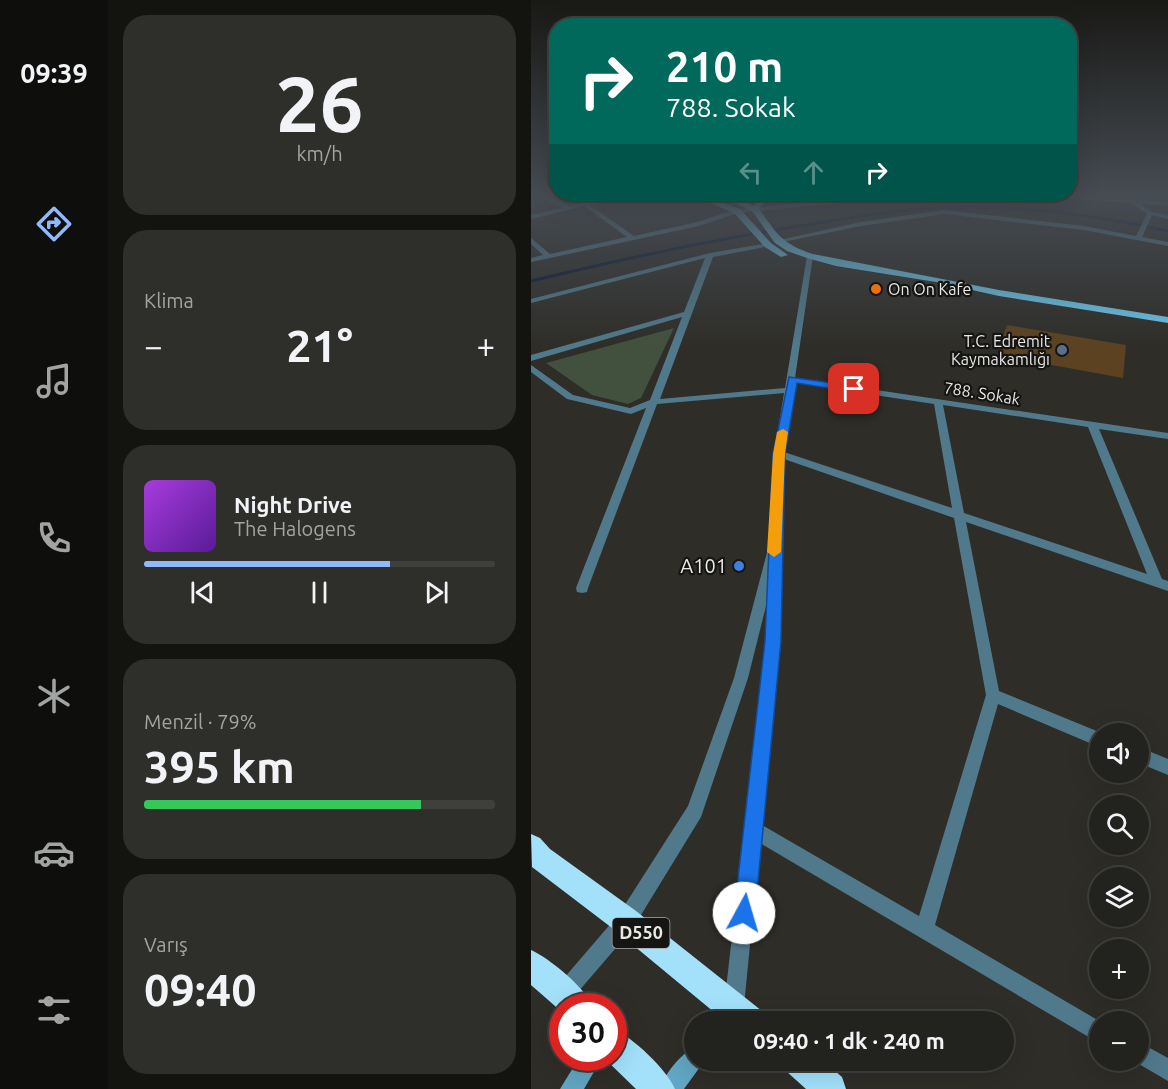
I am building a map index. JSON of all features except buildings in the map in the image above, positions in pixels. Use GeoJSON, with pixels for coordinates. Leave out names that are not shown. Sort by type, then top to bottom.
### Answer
{"type":"FeatureCollection","features":[{"type":"Feature","properties":{"kind":"highway","name":"D550"},"geometry":{"type":"LineString","coordinates":[[531,847],[541,858],[626,921],[729,1011]]}},
{"type":"Feature","properties":{"kind":"highway"},"geometry":{"type":"LineString","coordinates":[[531,965],[563,993]]}},
{"type":"Feature","properties":{"kind":"highway"},"geometry":{"type":"LineString","coordinates":[[627,1058],[659,1089]]}},
{"type":"Feature","properties":{"kind":"highway"},"geometry":{"type":"LineString","coordinates":[[810,1071],[830,1089]]}},
{"type":"Feature","properties":{"kind":"main road"},"geometry":{"type":"LineString","coordinates":[[775,247],[808,261],[929,286],[999,293],[1168,320]]}},
{"type":"Feature","properties":{"kind":"main road"},"geometry":{"type":"LineString","coordinates":[[787,247],[808,261]]}},
{"type":"Feature","properties":{"kind":"street"},"geometry":{"type":"LineString","coordinates":[[538,247],[548,256]]}},
{"type":"Feature","properties":{"kind":"street"},"geometry":{"type":"LineString","coordinates":[[531,260],[594,247]]}},
{"type":"Feature","properties":{"kind":"street"},"geometry":{"type":"LineString","coordinates":[[531,301],[748,247]]}},
{"type":"Feature","properties":{"kind":"street"},"geometry":{"type":"LineString","coordinates":[[582,588],[710,255]]}},
{"type":"Feature","properties":{"kind":"street"},"geometry":{"type":"LineString","coordinates":[[737,1011],[773,641],[774,545],[779,454],[808,261]]}},
{"type":"Feature","properties":{"kind":"street"},"geometry":{"type":"LineString","coordinates":[[531,358],[688,313]]}},
{"type":"Feature","properties":{"kind":"street","name":"788. Sokak"},"geometry":{"type":"LineString","coordinates":[[531,368],[570,397],[631,411],[653,402],[791,385],[937,402],[1168,436]]}},
{"type":"Feature","properties":{"kind":"street"},"geometry":{"type":"LineString","coordinates":[[924,929],[993,695],[937,402]]}},
{"type":"Feature","properties":{"kind":"street"},"geometry":{"type":"LineString","coordinates":[[1092,425],[1163,584]]}},
{"type":"Feature","properties":{"kind":"street"},"geometry":{"type":"LineString","coordinates":[[779,454],[1163,584]]}},
{"type":"Feature","properties":{"kind":"street"},"geometry":{"type":"LineString","coordinates":[[576,993],[626,921],[695,811],[741,678],[774,545]]}},
{"type":"Feature","properties":{"kind":"street"},"geometry":{"type":"LineString","coordinates":[[993,695],[1089,735]]}},
{"type":"Feature","properties":{"kind":"street"},"geometry":{"type":"LineString","coordinates":[[1149,759],[1168,767]]}},
{"type":"Feature","properties":{"kind":"street"},"geometry":{"type":"LineString","coordinates":[[753,829],[1089,1026]]}},
{"type":"Feature","properties":{"kind":"street"},"geometry":{"type":"LineString","coordinates":[[1149,1059],[1168,1070]]}},
{"type":"Feature","properties":{"kind":"street"},"geometry":{"type":"LineString","coordinates":[[571,1089],[583,1071]]}},
{"type":"Feature","properties":{"kind":"street"},"geometry":{"type":"LineString","coordinates":[[670,1089],[685,1071]]}},
{"type":"Feature","properties":{"kind":"green space"},"geometry":{"type":"Polygon","coordinates":[[[674,328],[641,398],[628,404],[592,395],[546,363],[674,328]]]}},
{"type":"Feature","properties":{"kind":"waterway"},"geometry":{"type":"LineString","coordinates":[[531,281],[684,247]]}},
{"type":"Feature","properties":{"kind":"slow traffic"},"geometry":{"type":"LineString","coordinates":[[774,552],[779,454],[783,432]]}},
{"type":"Feature","properties":{"kind":"place","name":"On On Kafe"},"geometry":{"type":"Point","coordinates":[876,289]}},
{"type":"Feature","properties":{"kind":"place","name":"T.C. Edremit Kaymakamlığı"},"geometry":{"type":"Point","coordinates":[1062,350]}},
{"type":"Feature","properties":{"kind":"place","name":"A101"},"geometry":{"type":"Point","coordinates":[739,566]}},
{"type":"Feature","properties":{"kind":"route"},"geometry":{"type":"LineString","coordinates":[[744,913],[773,641],[774,545],[779,454],[792,380],[854,389]]}}]}
